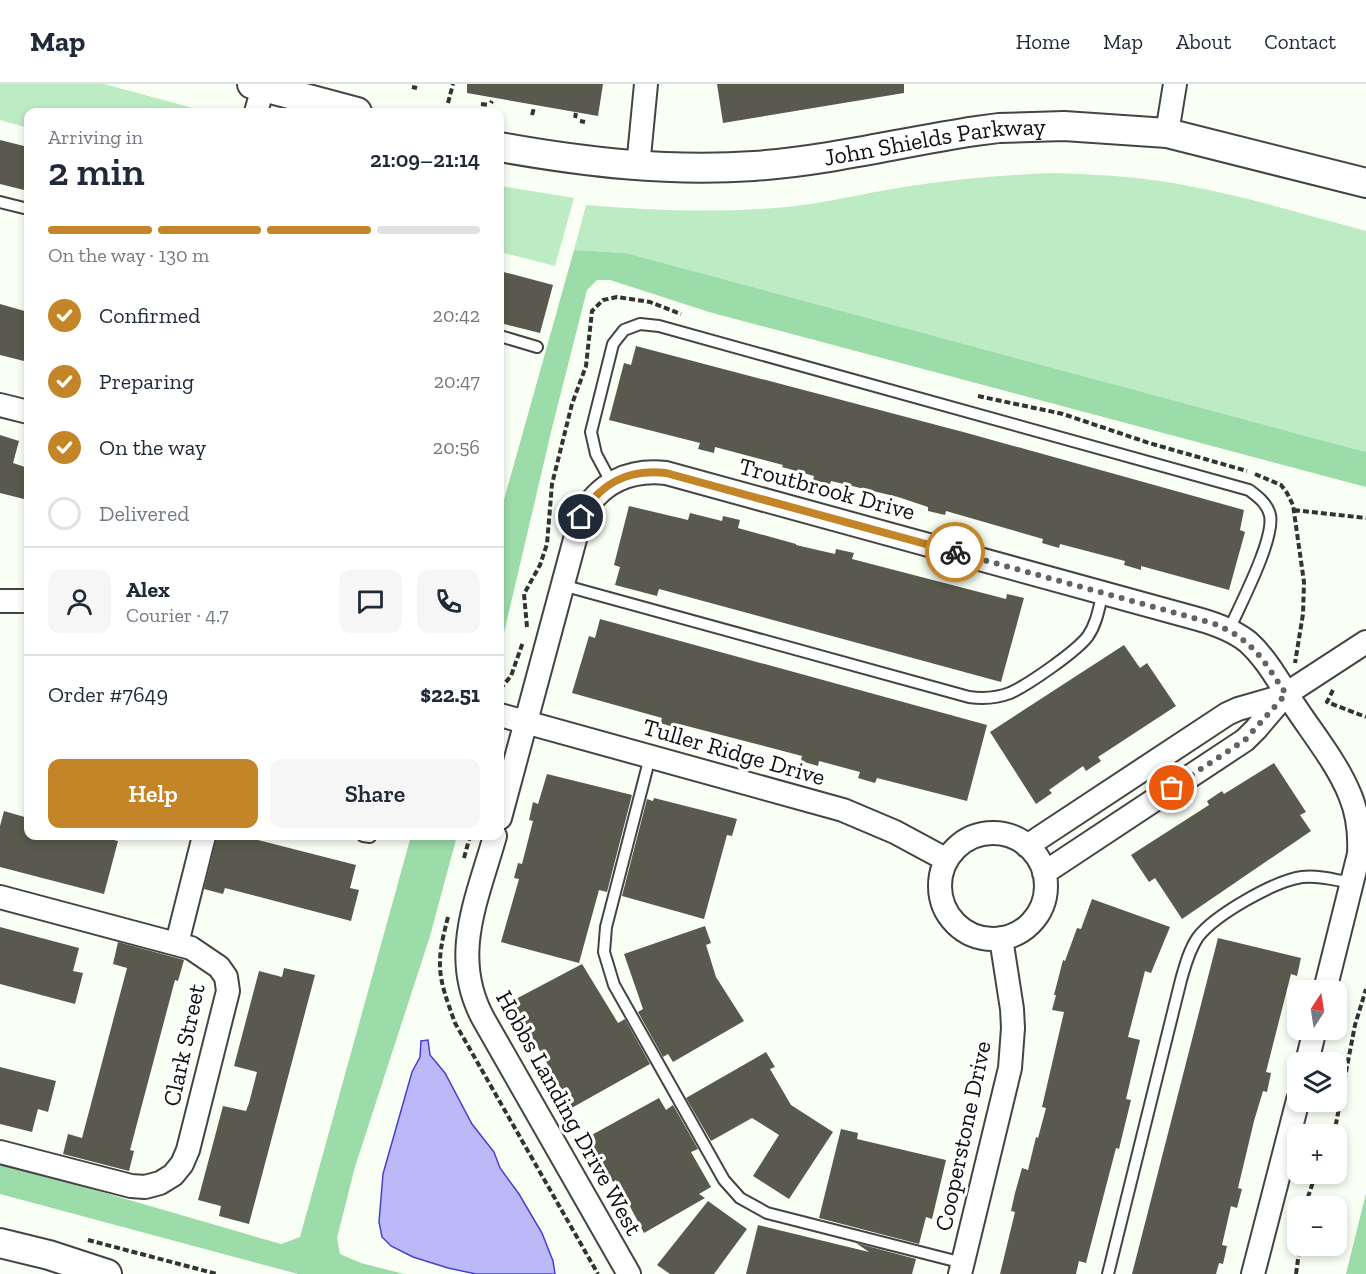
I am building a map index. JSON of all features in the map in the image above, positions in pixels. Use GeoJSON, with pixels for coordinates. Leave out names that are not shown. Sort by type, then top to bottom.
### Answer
{"type":"FeatureCollection","features":[{"type":"Feature","properties":{"kind":"street"},"geometry":{"type":"LineString","coordinates":[[638,166],[646,84]]}},
{"type":"Feature","properties":{"kind":"street"},"geometry":{"type":"LineString","coordinates":[[1167,133],[1175,84]]}},
{"type":"Feature","properties":{"kind":"street"},"geometry":{"type":"LineString","coordinates":[[259,92],[337,108]]}},
{"type":"Feature","properties":{"kind":"street","name":"John Shields Parkway"},"geometry":{"type":"LineString","coordinates":[[504,148],[596,162],[702,168],[777,164],[999,128],[1064,126],[1167,133],[1366,183]]}},
{"type":"Feature","properties":{"kind":"street"},"geometry":{"type":"LineString","coordinates":[[0,405],[24,411]]}},
{"type":"Feature","properties":{"kind":"street","name":"Troutbrook Drive"},"geometry":{"type":"LineString","coordinates":[[525,722],[581,517],[595,495],[611,483],[640,472],[666,473],[1103,592],[1229,630],[1240,636],[1259,654],[1333,764],[1351,796],[1357,816],[1359,854],[1328,980]]}},
{"type":"Feature","properties":{"kind":"street"},"geometry":{"type":"LineString","coordinates":[[0,601],[24,601]]}},
{"type":"Feature","properties":{"kind":"street"},"geometry":{"type":"LineString","coordinates":[[1027,846],[1227,714],[1286,694],[1366,642]]}},
{"type":"Feature","properties":{"kind":"street"},"geometry":{"type":"LineString","coordinates":[[1044,873],[1245,740],[1286,694]]}},
{"type":"Feature","properties":{"kind":"street","name":"Tuller Ridge Drive"},"geometry":{"type":"LineString","coordinates":[[504,716],[843,810],[895,832],[947,861]]}},
{"type":"Feature","properties":{"kind":"street"},"geometry":{"type":"LineString","coordinates":[[504,803],[525,722]]}},
{"type":"Feature","properties":{"kind":"street"},"geometry":{"type":"LineString","coordinates":[[986,834],[1010,836],[1027,846],[1036,855],[1044,873],[1045,894],[1037,916],[1025,928],[1001,938],[985,938],[968,933],[950,917],[945,909],[941,893],[941,876],[947,861],[963,843],[986,834]]}},
{"type":"Feature","properties":{"kind":"street"},"geometry":{"type":"LineString","coordinates":[[177,943],[203,840]]}},
{"type":"Feature","properties":{"kind":"street","name":"Hobbs Landing Drive West"},"geometry":{"type":"LineString","coordinates":[[494,840],[467,946],[466,969],[470,990],[484,1020],[629,1274]]}},
{"type":"Feature","properties":{"kind":"street","name":"Clark Street"},"geometry":{"type":"LineString","coordinates":[[0,897],[177,943],[199,952],[219,967],[227,982],[228,996],[188,1150],[182,1164],[173,1175],[160,1183],[145,1187],[131,1186],[0,1152]]}},
{"type":"Feature","properties":{"kind":"street","name":"Cooperstone Drive"},"geometry":{"type":"LineString","coordinates":[[961,1268],[1011,1068],[1012,1009],[1001,938]]}},
{"type":"Feature","properties":{"kind":"street"},"geometry":{"type":"LineString","coordinates":[[1254,1274],[1295,1112]]}},
{"type":"Feature","properties":{"kind":"street"},"geometry":{"type":"LineString","coordinates":[[0,1243],[49,1255],[107,1274]]}},
{"type":"Feature","properties":{"kind":"lane"},"geometry":{"type":"LineString","coordinates":[[0,202],[24,208]]}},
{"type":"Feature","properties":{"kind":"lane"},"geometry":{"type":"LineString","coordinates":[[611,483],[596,454],[591,432],[613,344],[624,330],[640,324],[659,326],[1249,490],[1261,499],[1270,514],[1269,533],[1229,630]]}},
{"type":"Feature","properties":{"kind":"lane"},"geometry":{"type":"LineString","coordinates":[[504,337],[537,346]]}},
{"type":"Feature","properties":{"kind":"lane"},"geometry":{"type":"LineString","coordinates":[[562,585],[969,697],[982,698],[998,697],[1017,690],[1080,645],[1094,625],[1103,592]]}},
{"type":"Feature","properties":{"kind":"lane"},"geometry":{"type":"LineString","coordinates":[[650,757],[606,927],[604,952],[614,986],[729,1186],[748,1204],[767,1213],[961,1268]]}},
{"type":"Feature","properties":{"kind":"lane"},"geometry":{"type":"LineString","coordinates":[[1108,1274],[1183,973],[1194,943],[1208,926],[1220,917],[1285,881],[1314,877],[1352,883]]}},
{"type":"Feature","properties":{"kind":"path"},"geometry":{"type":"LineString","coordinates":[[448,103],[453,84]]}},
{"type":"Feature","properties":{"kind":"path"},"geometry":{"type":"LineString","coordinates":[[481,104],[490,103]]}},
{"type":"Feature","properties":{"kind":"path"},"geometry":{"type":"LineString","coordinates":[[532,116],[534,108]]}},
{"type":"Feature","properties":{"kind":"path"},"geometry":{"type":"LineString","coordinates":[[504,685],[512,676],[527,631],[524,594],[540,565],[547,544],[552,484],[572,404],[586,366],[592,311],[603,300],[621,297],[650,303],[684,315]]}},
{"type":"Feature","properties":{"kind":"path"},"geometry":{"type":"LineString","coordinates":[[975,396],[1063,414],[1276,482],[1290,497],[1302,558],[1304,614],[1296,657]]}},
{"type":"Feature","properties":{"kind":"path"},"geometry":{"type":"LineString","coordinates":[[1294,510],[1366,518]]}},
{"type":"Feature","properties":{"kind":"path"},"geometry":{"type":"LineString","coordinates":[[1327,702],[1332,691],[1338,686]]}},
{"type":"Feature","properties":{"kind":"path"},"geometry":{"type":"LineString","coordinates":[[1316,699],[1366,717]]}},
{"type":"Feature","properties":{"kind":"path"},"geometry":{"type":"LineString","coordinates":[[1336,1124],[1353,1036],[1366,989]]}},
{"type":"Feature","properties":{"kind":"path"},"geometry":{"type":"LineString","coordinates":[[81,1238],[218,1274]]}},
{"type":"Feature","properties":{"kind":"path"},"geometry":{"type":"LineString","coordinates":[[1296,1274],[1298,1256]]}},
{"type":"Feature","properties":{"kind":"green space"},"geometry":{"type":"Polygon","coordinates":[[[0,84],[104,84],[193,108],[24,108],[24,127],[0,120],[0,84]]]}},
{"type":"Feature","properties":{"kind":"green space"},"geometry":{"type":"Polygon","coordinates":[[[1054,173],[1120,177],[1186,185],[1366,231],[1366,452],[626,253],[574,250],[586,205],[686,211],[762,209],[816,203],[941,182],[1054,173]]]}},
{"type":"Feature","properties":{"kind":"green space"},"geometry":{"type":"Polygon","coordinates":[[[504,187],[574,198],[555,266],[504,253],[504,187]]]}},
{"type":"Feature","properties":{"kind":"green space"},"geometry":{"type":"Polygon","coordinates":[[[574,250],[626,253],[1366,452],[1366,487],[709,312],[610,280],[597,280],[587,290],[504,633],[504,500],[574,250]]]}},
{"type":"Feature","properties":{"kind":"green space"},"geometry":{"type":"Polygon","coordinates":[[[410,840],[456,840],[430,936],[355,1167],[337,1238],[340,1254],[361,1263],[404,1274],[298,1274],[0,1194],[0,1165],[281,1244],[300,1237],[410,840]]]}},
{"type":"Feature","properties":{"kind":"green space"},"geometry":{"type":"Polygon","coordinates":[[[1366,1193],[1366,1274],[1346,1274],[1366,1193]]]}},
{"type":"Feature","properties":{"kind":"water"},"geometry":{"type":"Polygon","coordinates":[[[428,1040],[430,1055],[445,1073],[472,1124],[494,1152],[500,1168],[519,1194],[542,1233],[553,1261],[555,1274],[476,1274],[413,1257],[391,1246],[382,1237],[379,1222],[383,1174],[412,1072],[420,1057],[421,1041],[428,1040]]]}},
{"type":"Feature","properties":{"kind":"building"},"geometry":{"type":"Polygon","coordinates":[[[467,84],[603,84],[598,116],[467,93],[467,84]]]}},
{"type":"Feature","properties":{"kind":"building"},"geometry":{"type":"Polygon","coordinates":[[[717,84],[904,84],[904,93],[723,123],[717,84]]]}},
{"type":"Feature","properties":{"kind":"building"},"geometry":{"type":"Polygon","coordinates":[[[0,140],[24,146],[24,190],[0,184],[0,140]]]}},
{"type":"Feature","properties":{"kind":"building"},"geometry":{"type":"Polygon","coordinates":[[[504,272],[553,285],[540,333],[504,324],[504,272]]]}},
{"type":"Feature","properties":{"kind":"building"},"geometry":{"type":"Polygon","coordinates":[[[0,304],[24,311],[24,361],[0,355],[0,304]]]}},
{"type":"Feature","properties":{"kind":"building"},"geometry":{"type":"Polygon","coordinates":[[[636,346],[967,433],[1244,510],[1240,530],[1245,532],[1229,590],[1141,566],[1141,570],[1124,565],[1125,561],[1060,544],[1059,548],[1042,543],[1043,539],[946,511],[945,515],[928,511],[928,507],[898,497],[831,481],[830,484],[813,480],[814,476],[782,467],[783,465],[715,447],[714,453],[698,449],[700,443],[609,420],[624,363],[631,365],[636,346]]]}},
{"type":"Feature","properties":{"kind":"building"},"geometry":{"type":"Polygon","coordinates":[[[0,435],[19,441],[13,463],[24,467],[24,499],[0,493],[0,435]]]}},
{"type":"Feature","properties":{"kind":"building"},"geometry":{"type":"Polygon","coordinates":[[[629,506],[688,520],[690,513],[722,521],[723,516],[740,520],[738,528],[796,545],[835,554],[836,549],[854,553],[852,559],[1006,599],[1007,594],[1024,598],[1001,682],[659,589],[657,596],[615,585],[620,567],[614,565],[629,506]]]}},
{"type":"Feature","properties":{"kind":"building"},"geometry":{"type":"Polygon","coordinates":[[[600,619],[987,725],[967,801],[877,778],[875,783],[858,778],[860,772],[819,761],[818,766],[801,761],[802,756],[679,724],[677,728],[660,723],[662,718],[572,693],[589,636],[595,638],[600,619]]]}},
{"type":"Feature","properties":{"kind":"building"},"geometry":{"type":"Polygon","coordinates":[[[1124,645],[1140,668],[1147,663],[1176,706],[1098,757],[1101,761],[1086,771],[1083,766],[1049,790],[1052,793],[1036,804],[990,732],[1124,645]]]}},
{"type":"Feature","properties":{"kind":"building"},"geometry":{"type":"Polygon","coordinates":[[[1274,763],[1306,812],[1300,815],[1311,831],[1182,919],[1155,878],[1149,882],[1131,855],[1209,805],[1207,801],[1222,791],[1224,794],[1274,763]]]}},
{"type":"Feature","properties":{"kind":"building"},"geometry":{"type":"Polygon","coordinates":[[[547,774],[632,795],[607,892],[599,890],[579,963],[501,942],[519,879],[514,878],[518,863],[522,864],[533,821],[529,820],[533,802],[538,804],[547,774]]]}},
{"type":"Feature","properties":{"kind":"building"},"geometry":{"type":"Polygon","coordinates":[[[654,798],[737,819],[732,836],[727,835],[704,919],[622,896],[647,799],[653,801],[654,798]]]}},
{"type":"Feature","properties":{"kind":"building"},"geometry":{"type":"Polygon","coordinates":[[[4,811],[24,817],[24,840],[118,841],[104,894],[0,867],[0,826],[4,811]]]}},
{"type":"Feature","properties":{"kind":"building"},"geometry":{"type":"Polygon","coordinates":[[[216,840],[258,840],[356,865],[350,888],[359,890],[351,921],[225,888],[223,894],[204,889],[216,840]]]}},
{"type":"Feature","properties":{"kind":"building"},"geometry":{"type":"Polygon","coordinates":[[[1092,899],[1170,927],[1151,973],[1145,971],[1128,1037],[1140,1040],[1126,1099],[1131,1100],[1119,1149],[1116,1148],[1086,1263],[1079,1261],[1076,1274],[1000,1274],[1015,1212],[1011,1211],[1015,1193],[1022,1168],[1028,1170],[1046,1108],[1042,1107],[1064,1012],[1052,1010],[1056,995],[1054,995],[1063,960],[1065,961],[1077,928],[1081,929],[1092,899]]]}},
{"type":"Feature","properties":{"kind":"building"},"geometry":{"type":"Polygon","coordinates":[[[705,926],[711,943],[706,945],[716,977],[744,1021],[673,1062],[668,1054],[663,1057],[638,1012],[643,1009],[624,954],[705,926]]]}},
{"type":"Feature","properties":{"kind":"building"},"geometry":{"type":"Polygon","coordinates":[[[0,927],[79,948],[73,971],[83,973],[75,1004],[0,984],[0,927]]]}},
{"type":"Feature","properties":{"kind":"building"},"geometry":{"type":"Polygon","coordinates":[[[1218,938],[1301,958],[1297,976],[1291,974],[1289,980],[1287,980],[1287,990],[1266,1072],[1271,1073],[1267,1092],[1263,1091],[1254,1121],[1238,1188],[1242,1189],[1237,1208],[1231,1206],[1222,1245],[1227,1246],[1223,1264],[1219,1263],[1216,1274],[1132,1274],[1218,938]]]}},
{"type":"Feature","properties":{"kind":"building"},"geometry":{"type":"Polygon","coordinates":[[[118,942],[184,960],[178,981],[175,980],[130,1150],[134,1151],[129,1171],[63,1154],[68,1134],[82,1138],[127,968],[113,964],[118,942]]]}},
{"type":"Feature","properties":{"kind":"building"},"geometry":{"type":"Polygon","coordinates":[[[582,964],[618,1023],[625,1019],[650,1064],[568,1110],[559,1094],[563,1092],[512,1001],[582,964]]]}},
{"type":"Feature","properties":{"kind":"building"},"geometry":{"type":"Polygon","coordinates":[[[284,968],[315,975],[249,1224],[219,1216],[221,1206],[198,1200],[223,1106],[246,1111],[249,1103],[257,1072],[234,1066],[259,971],[282,977],[284,968]]]}},
{"type":"Feature","properties":{"kind":"building"},"geometry":{"type":"Polygon","coordinates":[[[766,1052],[775,1067],[770,1069],[791,1105],[833,1132],[789,1199],[753,1176],[779,1135],[752,1118],[711,1141],[686,1098],[766,1052]]]}},
{"type":"Feature","properties":{"kind":"building"},"geometry":{"type":"Polygon","coordinates":[[[0,1067],[56,1081],[48,1112],[38,1109],[32,1132],[0,1124],[0,1067]]]}},
{"type":"Feature","properties":{"kind":"building"},"geometry":{"type":"Polygon","coordinates":[[[659,1098],[666,1110],[673,1105],[698,1149],[691,1152],[711,1187],[699,1194],[705,1198],[644,1233],[616,1180],[613,1182],[588,1137],[659,1098]]]}},
{"type":"Feature","properties":{"kind":"building"},"geometry":{"type":"Polygon","coordinates":[[[841,1129],[858,1133],[857,1139],[946,1160],[932,1219],[926,1217],[919,1244],[819,1218],[841,1129]]]}},
{"type":"Feature","properties":{"kind":"building"},"geometry":{"type":"Polygon","coordinates":[[[708,1201],[747,1229],[714,1274],[670,1274],[657,1265],[708,1201]]]}},
{"type":"Feature","properties":{"kind":"building"},"geometry":{"type":"Polygon","coordinates":[[[758,1225],[869,1252],[856,1243],[916,1259],[912,1274],[746,1274],[758,1225]]]}},
{"type":"Feature","properties":{"kind":"way so far"},"geometry":{"type":"LineString","coordinates":[[955,552],[1212,623],[1240,636],[1254,648],[1286,694],[1245,740],[1172,788]]}},
{"type":"Feature","properties":{"kind":"route"},"geometry":{"type":"LineString","coordinates":[[581,517],[595,495],[616,480],[640,472],[666,473],[955,552]]}}]}
